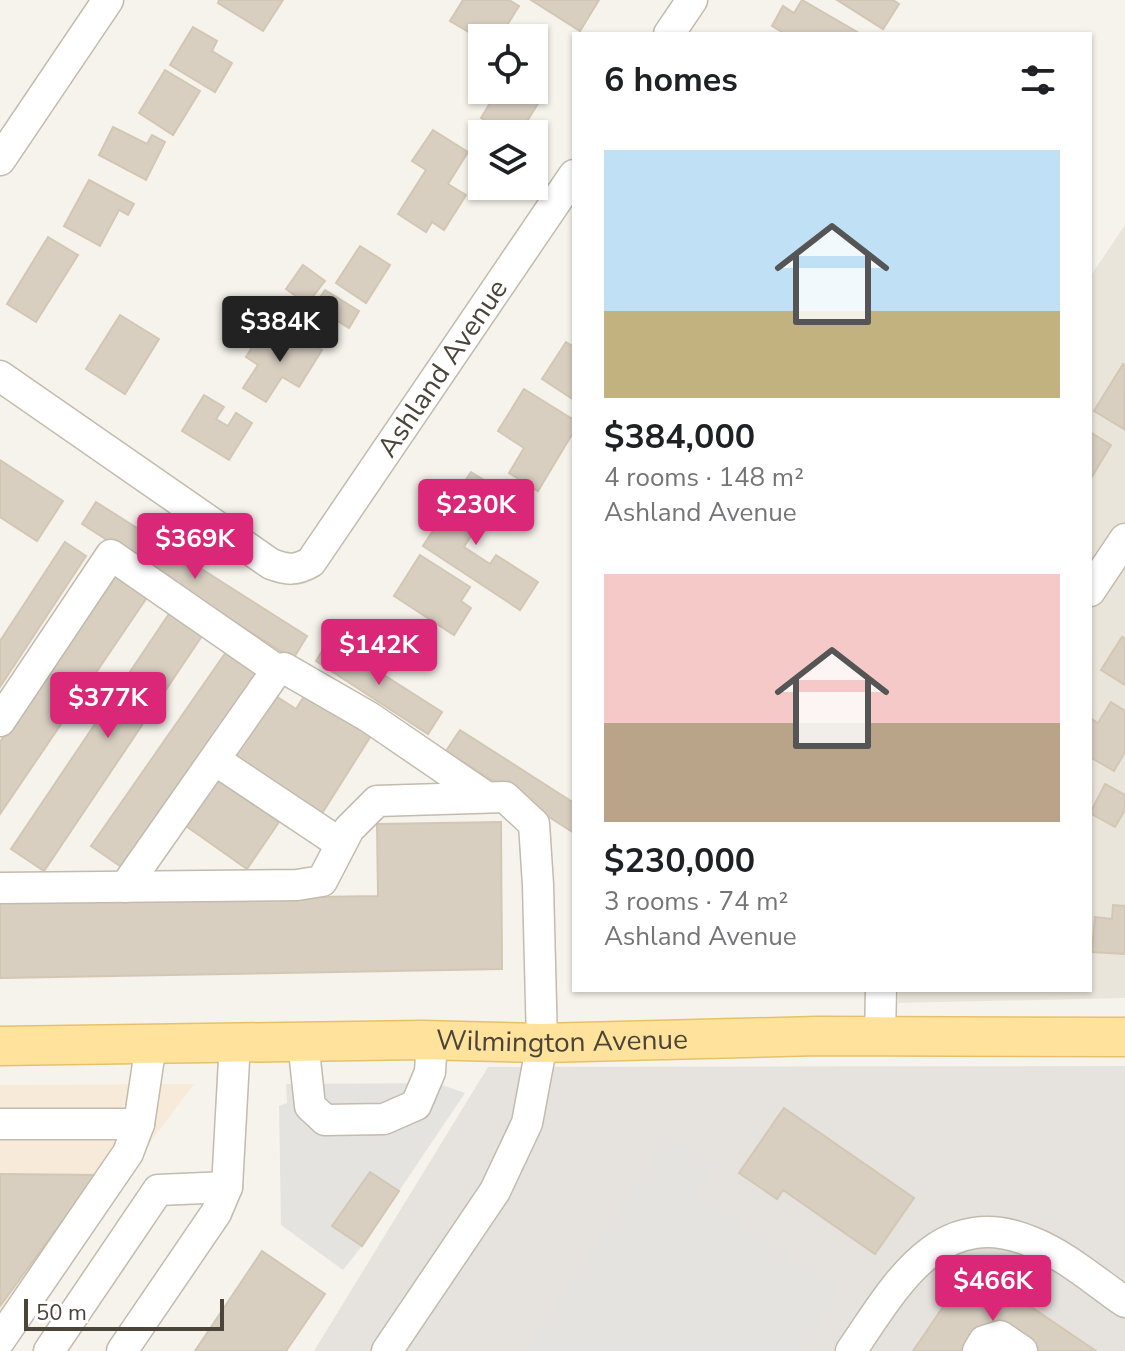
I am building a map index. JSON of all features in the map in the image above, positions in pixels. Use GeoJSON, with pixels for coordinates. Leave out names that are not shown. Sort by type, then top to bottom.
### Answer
{"type":"FeatureCollection","features":[{"type":"Feature","properties":{"kind":"main road","name":"Wilmington Avenue"},"geometry":{"type":"LineString","coordinates":[[0,1046],[432,1040],[542,1043],[880,1036],[1125,1037]]}},
{"type":"Feature","properties":{"kind":"street"},"geometry":{"type":"LineString","coordinates":[[0,160],[108,0]]}},
{"type":"Feature","properties":{"kind":"street"},"geometry":{"type":"LineString","coordinates":[[670,32],[692,0]]}},
{"type":"Feature","properties":{"kind":"street","name":"Ashland Avenue"},"geometry":{"type":"LineString","coordinates":[[0,376],[271,564],[285,570],[299,569],[311,562],[572,178]]}},
{"type":"Feature","properties":{"kind":"street"},"geometry":{"type":"LineString","coordinates":[[1092,588],[1125,539]]}},
{"type":"Feature","properties":{"kind":"street"},"geometry":{"type":"LineString","coordinates":[[0,721],[111,555],[277,670]]}},
{"type":"Feature","properties":{"kind":"street"},"geometry":{"type":"LineString","coordinates":[[125,887],[277,670],[284,668],[369,717],[486,797]]}},
{"type":"Feature","properties":{"kind":"street"},"geometry":{"type":"LineString","coordinates":[[215,760],[341,844]]}},
{"type":"Feature","properties":{"kind":"street"},"geometry":{"type":"LineString","coordinates":[[0,888],[297,885],[322,881],[349,829],[377,801],[505,797],[534,824],[542,1043],[527,1123],[495,1191],[387,1351]]}},
{"type":"Feature","properties":{"kind":"street"},"geometry":{"type":"LineString","coordinates":[[880,1036],[881,992]]}},
{"type":"Feature","properties":{"kind":"street"},"geometry":{"type":"LineString","coordinates":[[303,1041],[310,1106],[325,1120],[384,1119],[416,1105],[430,1072],[432,1040]]}},
{"type":"Feature","properties":{"kind":"street"},"geometry":{"type":"LineString","coordinates":[[122,1351],[216,1213],[227,1187],[235,1042]]}},
{"type":"Feature","properties":{"kind":"street"},"geometry":{"type":"LineString","coordinates":[[0,1340],[128,1153],[139,1124],[151,1044]]}},
{"type":"Feature","properties":{"kind":"street"},"geometry":{"type":"LineString","coordinates":[[0,1124],[139,1124]]}},
{"type":"Feature","properties":{"kind":"street"},"geometry":{"type":"LineString","coordinates":[[49,1351],[158,1190],[227,1187]]}},
{"type":"Feature","properties":{"kind":"street"},"geometry":{"type":"LineString","coordinates":[[851,1351],[910,1268],[931,1249],[958,1236],[989,1232],[1014,1235],[1035,1243],[1125,1302]]}},
{"type":"Feature","properties":{"kind":"street"},"geometry":{"type":"LineString","coordinates":[[978,1351],[984,1341],[1000,1336],[1022,1351]]}},
{"type":"Feature","properties":{"kind":"shaded area"},"geometry":{"type":"Polygon","coordinates":[[[1125,225],[1125,998],[898,1003],[899,992],[1092,992],[1092,274],[1125,225]]]}},
{"type":"Feature","properties":{"kind":"shaded area"},"geometry":{"type":"Polygon","coordinates":[[[1125,1066],[1125,1351],[314,1351],[488,1067],[1125,1066]]]}},
{"type":"Feature","properties":{"kind":"shaded area"},"geometry":{"type":"Polygon","coordinates":[[[436,1083],[465,1093],[399,1191],[370,1172],[332,1225],[362,1246],[343,1270],[281,1225],[279,1106],[287,1103],[286,1084],[436,1083]]]}},
{"type":"Feature","properties":{"kind":"shaded area"},"geometry":{"type":"Polygon","coordinates":[[[194,1084],[0,1342],[0,1085],[194,1084]]]}},
{"type":"Feature","properties":{"kind":"shaded area"},"geometry":{"type":"Polygon","coordinates":[[[668,1137],[712,1167],[694,1195],[839,1292],[800,1351],[526,1351],[668,1137]]]}},
{"type":"Feature","properties":{"kind":"building"},"geometry":{"type":"Polygon","coordinates":[[[219,0],[283,0],[263,31],[218,3],[219,0]]]}},
{"type":"Feature","properties":{"kind":"building"},"geometry":{"type":"Polygon","coordinates":[[[463,0],[509,0],[519,6],[508,24],[468,24],[468,32],[450,21],[463,0]]]}},
{"type":"Feature","properties":{"kind":"building"},"geometry":{"type":"Polygon","coordinates":[[[531,0],[599,0],[580,31],[531,0]]]}},
{"type":"Feature","properties":{"kind":"building"},"geometry":{"type":"Polygon","coordinates":[[[802,0],[857,32],[782,32],[772,26],[783,6],[794,13],[802,0]]]}},
{"type":"Feature","properties":{"kind":"building"},"geometry":{"type":"Polygon","coordinates":[[[837,0],[893,0],[899,4],[883,29],[837,0]]]}},
{"type":"Feature","properties":{"kind":"building"},"geometry":{"type":"Polygon","coordinates":[[[193,27],[217,41],[212,51],[232,63],[215,92],[170,65],[193,27]]]}},
{"type":"Feature","properties":{"kind":"building"},"geometry":{"type":"Polygon","coordinates":[[[165,70],[200,91],[173,135],[139,113],[165,70]]]}},
{"type":"Feature","properties":{"kind":"building"},"geometry":{"type":"Polygon","coordinates":[[[490,104],[538,104],[528,120],[481,118],[490,104]]]}},
{"type":"Feature","properties":{"kind":"building"},"geometry":{"type":"Polygon","coordinates":[[[113,127],[147,144],[152,135],[165,142],[146,180],[99,155],[113,127]]]}},
{"type":"Feature","properties":{"kind":"building"},"geometry":{"type":"Polygon","coordinates":[[[433,130],[468,152],[448,184],[466,195],[444,230],[432,222],[426,232],[398,214],[426,170],[412,161],[433,130]]]}},
{"type":"Feature","properties":{"kind":"building"},"geometry":{"type":"Polygon","coordinates":[[[89,180],[134,204],[128,215],[119,210],[100,246],[64,226],[89,180]]]}},
{"type":"Feature","properties":{"kind":"building"},"geometry":{"type":"Polygon","coordinates":[[[48,237],[78,255],[36,322],[7,304],[48,237]]]}},
{"type":"Feature","properties":{"kind":"building"},"geometry":{"type":"Polygon","coordinates":[[[360,246],[390,265],[366,303],[336,283],[360,246]]]}},
{"type":"Feature","properties":{"kind":"building"},"geometry":{"type":"Polygon","coordinates":[[[303,265],[325,281],[307,304],[286,289],[303,265]]]}},
{"type":"Feature","properties":{"kind":"building"},"geometry":{"type":"Polygon","coordinates":[[[325,290],[359,311],[349,328],[314,306],[325,290]]]}},
{"type":"Feature","properties":{"kind":"building"},"geometry":{"type":"Polygon","coordinates":[[[120,315],[159,339],[125,394],[86,369],[120,315]]]}},
{"type":"Feature","properties":{"kind":"building"},"geometry":{"type":"Polygon","coordinates":[[[288,329],[322,350],[299,387],[282,377],[266,402],[243,388],[258,365],[246,357],[259,336],[277,348],[288,329]]]}},
{"type":"Feature","properties":{"kind":"building"},"geometry":{"type":"Polygon","coordinates":[[[566,342],[572,346],[572,399],[542,379],[566,342]]]}},
{"type":"Feature","properties":{"kind":"building"},"geometry":{"type":"Polygon","coordinates":[[[1123,364],[1125,366],[1124,429],[1094,411],[1123,364]]]}},
{"type":"Feature","properties":{"kind":"building"},"geometry":{"type":"Polygon","coordinates":[[[524,389],[572,419],[572,434],[538,491],[509,473],[524,448],[498,431],[524,389]]]}},
{"type":"Feature","properties":{"kind":"building"},"geometry":{"type":"Polygon","coordinates":[[[204,395],[224,407],[216,419],[228,426],[236,413],[252,423],[229,460],[182,431],[204,395]]]}},
{"type":"Feature","properties":{"kind":"building"},"geometry":{"type":"Polygon","coordinates":[[[1092,433],[1111,445],[1092,477],[1092,433]]]}},
{"type":"Feature","properties":{"kind":"building"},"geometry":{"type":"Polygon","coordinates":[[[0,460],[63,501],[37,541],[0,517],[0,460]]]}},
{"type":"Feature","properties":{"kind":"building"},"geometry":{"type":"Polygon","coordinates":[[[471,472],[489,483],[474,506],[485,514],[464,547],[490,564],[496,555],[538,582],[520,610],[423,546],[471,472]]]}},
{"type":"Feature","properties":{"kind":"building"},"geometry":{"type":"Polygon","coordinates":[[[96,502],[307,636],[293,659],[82,524],[96,502]]]}},
{"type":"Feature","properties":{"kind":"building"},"geometry":{"type":"Polygon","coordinates":[[[65,542],[86,556],[0,687],[0,641],[65,542]]]}},
{"type":"Feature","properties":{"kind":"building"},"geometry":{"type":"Polygon","coordinates":[[[420,555],[470,587],[461,601],[471,608],[454,635],[394,596],[420,555]]]}},
{"type":"Feature","properties":{"kind":"building"},"geometry":{"type":"Polygon","coordinates":[[[116,571],[150,593],[0,814],[0,742],[116,571]]]}},
{"type":"Feature","properties":{"kind":"building"},"geometry":{"type":"Polygon","coordinates":[[[173,608],[206,630],[44,871],[11,849],[173,608]]]}},
{"type":"Feature","properties":{"kind":"building"},"geometry":{"type":"Polygon","coordinates":[[[1122,637],[1125,638],[1125,685],[1101,670],[1122,637]]]}},
{"type":"Feature","properties":{"kind":"building"},"geometry":{"type":"Polygon","coordinates":[[[329,640],[442,712],[428,734],[316,661],[329,640]]]}},
{"type":"Feature","properties":{"kind":"building"},"geometry":{"type":"Polygon","coordinates":[[[229,648],[260,670],[123,868],[91,846],[229,648]]]}},
{"type":"Feature","properties":{"kind":"building"},"geometry":{"type":"Polygon","coordinates":[[[308,690],[374,731],[321,815],[233,760],[274,695],[296,709],[308,690]]]}},
{"type":"Feature","properties":{"kind":"building"},"geometry":{"type":"Polygon","coordinates":[[[1111,702],[1125,711],[1125,752],[1114,771],[1092,758],[1092,719],[1098,723],[1111,702]]]}},
{"type":"Feature","properties":{"kind":"building"},"geometry":{"type":"Polygon","coordinates":[[[460,730],[572,802],[572,832],[446,751],[460,730]]]}},
{"type":"Feature","properties":{"kind":"building"},"geometry":{"type":"Polygon","coordinates":[[[217,780],[279,822],[247,869],[186,826],[217,780]]]}},
{"type":"Feature","properties":{"kind":"building"},"geometry":{"type":"Polygon","coordinates":[[[1105,784],[1125,795],[1125,810],[1115,827],[1092,814],[1105,784]]]}},
{"type":"Feature","properties":{"kind":"building"},"geometry":{"type":"Polygon","coordinates":[[[501,822],[502,969],[0,978],[0,902],[378,896],[377,824],[501,822]]]}},
{"type":"Feature","properties":{"kind":"building"},"geometry":{"type":"Polygon","coordinates":[[[1113,905],[1125,906],[1125,954],[1092,952],[1095,917],[1112,919],[1113,905]]]}},
{"type":"Feature","properties":{"kind":"building"},"geometry":{"type":"Polygon","coordinates":[[[784,1108],[914,1198],[875,1254],[783,1190],[777,1199],[739,1173],[784,1108]]]}},
{"type":"Feature","properties":{"kind":"building"},"geometry":{"type":"Polygon","coordinates":[[[370,1172],[399,1191],[362,1246],[332,1226],[370,1172]]]}},
{"type":"Feature","properties":{"kind":"building"},"geometry":{"type":"Polygon","coordinates":[[[0,1174],[96,1175],[0,1306],[0,1174]]]}},
{"type":"Feature","properties":{"kind":"building"},"geometry":{"type":"Polygon","coordinates":[[[262,1251],[325,1294],[286,1351],[195,1351],[262,1251]]]}},
{"type":"Feature","properties":{"kind":"building"},"geometry":{"type":"Polygon","coordinates":[[[971,1266],[1096,1351],[913,1351],[971,1266]]]}}]}
